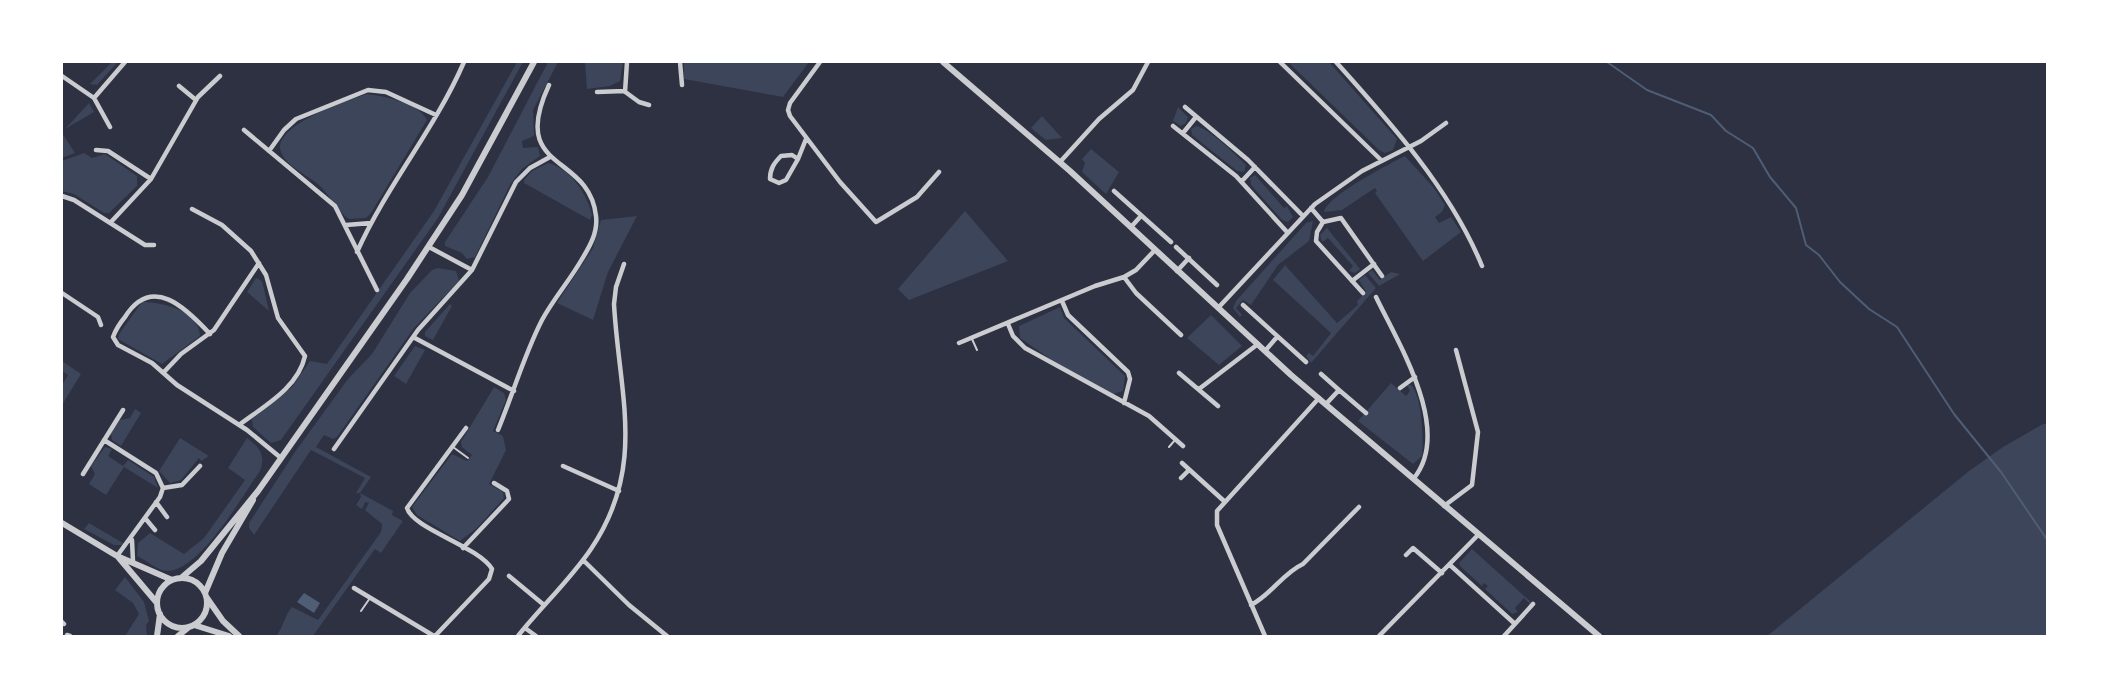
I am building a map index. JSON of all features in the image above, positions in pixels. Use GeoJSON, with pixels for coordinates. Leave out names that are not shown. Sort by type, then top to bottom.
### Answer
{"type":"FeatureCollection","features":[{"type":"Feature","properties":{"kind":"street"},"geometry":{"type":"LineString","coordinates":[[94,98],[115,76],[124,62]]}},
{"type":"Feature","properties":{"kind":"street"},"geometry":{"type":"LineString","coordinates":[[357,252],[464,62]]}},
{"type":"Feature","properties":{"kind":"street"},"geometry":{"type":"LineString","coordinates":[[181,578],[201,561],[258,491],[429,247],[462,195],[534,62]]}},
{"type":"Feature","properties":{"kind":"street"},"geometry":{"type":"LineString","coordinates":[[625,92],[627,62]]}},
{"type":"Feature","properties":{"kind":"street"},"geometry":{"type":"LineString","coordinates":[[680,62],[682,85]]}},
{"type":"Feature","properties":{"kind":"street"},"geometry":{"type":"LineString","coordinates":[[820,62],[790,103],[788,110],[806,139],[876,222],[917,197],[939,172]]}},
{"type":"Feature","properties":{"kind":"street"},"geometry":{"type":"LineString","coordinates":[[943,62],[1060,162],[1265,351],[1599,636]]}},
{"type":"Feature","properties":{"kind":"street"},"geometry":{"type":"LineString","coordinates":[[1060,162],[1099,119],[1133,90],[1148,62]]}},
{"type":"Feature","properties":{"kind":"street"},"geometry":{"type":"LineString","coordinates":[[1280,62],[1382,160]]}},
{"type":"Feature","properties":{"kind":"street"},"geometry":{"type":"LineString","coordinates":[[1336,62],[1408,147],[1468,232],[1482,266]]}},
{"type":"Feature","properties":{"kind":"street"},"geometry":{"type":"LineString","coordinates":[[62,76],[94,98],[110,127]]}},
{"type":"Feature","properties":{"kind":"street"},"geometry":{"type":"LineString","coordinates":[[111,222],[151,179],[196,100],[205,88],[220,76]]}},
{"type":"Feature","properties":{"kind":"street"},"geometry":{"type":"LineString","coordinates":[[498,430],[542,321],[589,246],[597,225],[594,205],[585,187],[550,157],[541,145],[537,121],[540,103],[549,85]]}},
{"type":"Feature","properties":{"kind":"street"},"geometry":{"type":"LineString","coordinates":[[179,86],[196,100]]}},
{"type":"Feature","properties":{"kind":"street"},"geometry":{"type":"LineString","coordinates":[[269,151],[284,130],[296,119],[368,90],[393,95],[436,115]]}},
{"type":"Feature","properties":{"kind":"street"},"geometry":{"type":"LineString","coordinates":[[597,92],[625,92],[639,102],[649,105]]}},
{"type":"Feature","properties":{"kind":"street"},"geometry":{"type":"LineString","coordinates":[[1185,107],[1255,167],[1303,216]]}},
{"type":"Feature","properties":{"kind":"street"},"geometry":{"type":"LineString","coordinates":[[1183,133],[1196,117]]}},
{"type":"Feature","properties":{"kind":"street"},"geometry":{"type":"LineString","coordinates":[[1218,308],[1311,208],[1382,160],[1446,123]]}},
{"type":"Feature","properties":{"kind":"street"},"geometry":{"type":"LineString","coordinates":[[1173,126],[1242,181],[1287,232]]}},
{"type":"Feature","properties":{"kind":"street"},"geometry":{"type":"LineString","coordinates":[[244,130],[335,206],[376,290]]}},
{"type":"Feature","properties":{"kind":"street"},"geometry":{"type":"LineString","coordinates":[[798,159],[792,155],[781,156],[770,171],[771,179],[779,183],[786,180],[798,159],[806,139]]}},
{"type":"Feature","properties":{"kind":"street"},"geometry":{"type":"LineString","coordinates":[[96,150],[108,151],[151,179]]}},
{"type":"Feature","properties":{"kind":"street"},"geometry":{"type":"LineString","coordinates":[[334,449],[413,337],[472,270],[516,182],[530,168],[550,157]]}},
{"type":"Feature","properties":{"kind":"street"},"geometry":{"type":"LineString","coordinates":[[1242,181],[1255,167]]}},
{"type":"Feature","properties":{"kind":"street"},"geometry":{"type":"LineString","coordinates":[[1114,191],[1171,242]]}},
{"type":"Feature","properties":{"kind":"street"},"geometry":{"type":"LineString","coordinates":[[62,196],[74,200],[145,244],[154,245]]}},
{"type":"Feature","properties":{"kind":"street"},"geometry":{"type":"LineString","coordinates":[[1311,208],[1323,222]]}},
{"type":"Feature","properties":{"kind":"street"},"geometry":{"type":"LineString","coordinates":[[192,209],[222,225],[259,262],[268,281],[278,318],[304,356],[299,374],[290,384],[239,424]]}},
{"type":"Feature","properties":{"kind":"street"},"geometry":{"type":"LineString","coordinates":[[1131,227],[1141,216]]}},
{"type":"Feature","properties":{"kind":"street"},"geometry":{"type":"LineString","coordinates":[[1363,293],[1316,241],[1317,232],[1323,222],[1341,218],[1382,276]]}},
{"type":"Feature","properties":{"kind":"street"},"geometry":{"type":"LineString","coordinates":[[346,225],[371,224]]}},
{"type":"Feature","properties":{"kind":"street"},"geometry":{"type":"LineString","coordinates":[[429,247],[472,270]]}},
{"type":"Feature","properties":{"kind":"street"},"geometry":{"type":"LineString","coordinates":[[1176,247],[1217,285]]}},
{"type":"Feature","properties":{"kind":"street"},"geometry":{"type":"LineString","coordinates":[[959,342],[1124,277],[1136,270],[1155,250]]}},
{"type":"Feature","properties":{"kind":"street"},"geometry":{"type":"LineString","coordinates":[[1178,271],[1189,258]]}},
{"type":"Feature","properties":{"kind":"street"},"geometry":{"type":"LineString","coordinates":[[164,372],[181,354],[210,334],[259,262]]}},
{"type":"Feature","properties":{"kind":"street"},"geometry":{"type":"LineString","coordinates":[[518,636],[583,560],[604,527],[619,491],[626,465],[627,438],[614,304],[616,287],[624,264]]}},
{"type":"Feature","properties":{"kind":"street"},"geometry":{"type":"LineString","coordinates":[[1352,281],[1374,264]]}},
{"type":"Feature","properties":{"kind":"street"},"geometry":{"type":"LineString","coordinates":[[1124,277],[1136,293],[1181,335]]}},
{"type":"Feature","properties":{"kind":"street"},"geometry":{"type":"LineString","coordinates":[[62,293],[98,317],[101,325]]}},
{"type":"Feature","properties":{"kind":"street"},"geometry":{"type":"LineString","coordinates":[[210,334],[177,303],[150,297],[136,301],[115,332],[114,340],[118,345],[164,372],[177,386],[239,424],[281,458]]}},
{"type":"Feature","properties":{"kind":"street"},"geometry":{"type":"LineString","coordinates":[[1376,297],[1414,377],[1422,405],[1428,446],[1424,464],[1414,477]]}},
{"type":"Feature","properties":{"kind":"street"},"geometry":{"type":"LineString","coordinates":[[1062,301],[1068,315],[1128,372],[1130,379],[1124,403]]}},
{"type":"Feature","properties":{"kind":"street"},"geometry":{"type":"LineString","coordinates":[[1243,305],[1306,362]]}},
{"type":"Feature","properties":{"kind":"street"},"geometry":{"type":"LineString","coordinates":[[1008,324],[1013,336],[1027,350],[1153,419],[1183,446]]}},
{"type":"Feature","properties":{"kind":"street"},"geometry":{"type":"LineString","coordinates":[[413,337],[514,391]]}},
{"type":"Feature","properties":{"kind":"street"},"geometry":{"type":"LineString","coordinates":[[1265,351],[1277,337]]}},
{"type":"Feature","properties":{"kind":"street"},"geometry":{"type":"LineString","coordinates":[[1199,389],[1258,344]]}},
{"type":"Feature","properties":{"kind":"street"},"geometry":{"type":"LineString","coordinates":[[1444,506],[1472,485],[1478,438],[1456,350]]}},
{"type":"Feature","properties":{"kind":"street"},"geometry":{"type":"LineString","coordinates":[[1179,372],[1218,406]]}},
{"type":"Feature","properties":{"kind":"street"},"geometry":{"type":"LineString","coordinates":[[1321,374],[1366,413]]}},
{"type":"Feature","properties":{"kind":"street"},"geometry":{"type":"LineString","coordinates":[[1400,388],[1414,377]]}},
{"type":"Feature","properties":{"kind":"street"},"geometry":{"type":"LineString","coordinates":[[1326,404],[1339,390]]}},
{"type":"Feature","properties":{"kind":"street"},"geometry":{"type":"LineString","coordinates":[[1265,636],[1217,525],[1217,512],[1224,501],[1319,398]]}},
{"type":"Feature","properties":{"kind":"street"},"geometry":{"type":"LineString","coordinates":[[83,474],[123,410]]}},
{"type":"Feature","properties":{"kind":"street"},"geometry":{"type":"LineString","coordinates":[[354,588],[435,636],[491,577],[492,568],[488,563],[414,519],[406,508],[466,428]]}},
{"type":"Feature","properties":{"kind":"street"},"geometry":{"type":"LineString","coordinates":[[104,440],[156,473],[163,488]]}},
{"type":"Feature","properties":{"kind":"street"},"geometry":{"type":"LineString","coordinates":[[1182,463],[1224,501]]}},
{"type":"Feature","properties":{"kind":"street"},"geometry":{"type":"LineString","coordinates":[[163,488],[182,485],[200,466]]}},
{"type":"Feature","properties":{"kind":"street"},"geometry":{"type":"LineString","coordinates":[[563,466],[619,491]]}},
{"type":"Feature","properties":{"kind":"street"},"geometry":{"type":"LineString","coordinates":[[1181,478],[1189,470]]}},
{"type":"Feature","properties":{"kind":"street"},"geometry":{"type":"LineString","coordinates":[[464,548],[509,499],[509,492],[494,483]]}},
{"type":"Feature","properties":{"kind":"street"},"geometry":{"type":"LineString","coordinates":[[117,556],[132,540],[163,488]]}},
{"type":"Feature","properties":{"kind":"street"},"geometry":{"type":"LineString","coordinates":[[178,636],[204,614],[206,595],[222,553],[258,491]]}},
{"type":"Feature","properties":{"kind":"street"},"geometry":{"type":"LineString","coordinates":[[156,502],[166,517]]}},
{"type":"Feature","properties":{"kind":"street"},"geometry":{"type":"LineString","coordinates":[[1251,604],[1259,601],[1272,587],[1281,584],[1359,507]]}},
{"type":"Feature","properties":{"kind":"street"},"geometry":{"type":"LineString","coordinates":[[145,518],[155,530]]}},
{"type":"Feature","properties":{"kind":"street"},"geometry":{"type":"LineString","coordinates":[[62,523],[117,556],[172,580]]}},
{"type":"Feature","properties":{"kind":"street"},"geometry":{"type":"LineString","coordinates":[[1379,636],[1479,534]]}},
{"type":"Feature","properties":{"kind":"street"},"geometry":{"type":"LineString","coordinates":[[132,540],[133,562]]}},
{"type":"Feature","properties":{"kind":"street"},"geometry":{"type":"LineString","coordinates":[[1406,555],[1413,548],[1442,573]]}},
{"type":"Feature","properties":{"kind":"street"},"geometry":{"type":"LineString","coordinates":[[117,556],[157,604],[160,614],[157,636]]}},
{"type":"Feature","properties":{"kind":"street"},"geometry":{"type":"LineString","coordinates":[[583,560],[629,605],[667,636]]}},
{"type":"Feature","properties":{"kind":"street"},"geometry":{"type":"LineString","coordinates":[[1450,565],[1515,624]]}},
{"type":"Feature","properties":{"kind":"street"},"geometry":{"type":"LineString","coordinates":[[509,576],[544,605]]}},
{"type":"Feature","properties":{"kind":"street"},"geometry":{"type":"LineString","coordinates":[[157,604],[161,589],[172,580],[181,578],[194,580],[223,621],[239,636]]}},
{"type":"Feature","properties":{"kind":"street"},"geometry":{"type":"LineString","coordinates":[[1504,636],[1533,604]]}},
{"type":"Feature","properties":{"kind":"street"},"geometry":{"type":"LineString","coordinates":[[160,614],[171,625],[191,626],[229,636]]}},
{"type":"Feature","properties":{"kind":"street"},"geometry":{"type":"LineString","coordinates":[[525,628],[536,636]]}},
{"type":"Feature","properties":{"kind":"lane"},"geometry":{"type":"LineString","coordinates":[[972,338],[977,350]]}},
{"type":"Feature","properties":{"kind":"lane"},"geometry":{"type":"LineString","coordinates":[[1169,447],[1176,440]]}},
{"type":"Feature","properties":{"kind":"lane"},"geometry":{"type":"LineString","coordinates":[[453,447],[468,458]]}},
{"type":"Feature","properties":{"kind":"lane"},"geometry":{"type":"LineString","coordinates":[[361,611],[370,598]]}},
{"type":"Feature","properties":{"kind":"shaded area"},"geometry":{"type":"Polygon","coordinates":[[[112,62],[118,62],[97,85],[90,84],[112,62]]]}},
{"type":"Feature","properties":{"kind":"shaded area"},"geometry":{"type":"Polygon","coordinates":[[[517,62],[523,62],[438,218],[281,440],[271,443],[253,427],[252,419],[292,387],[310,361],[327,364],[434,211],[517,62]]]}},
{"type":"Feature","properties":{"kind":"shaded area"},"geometry":{"type":"Polygon","coordinates":[[[548,62],[558,62],[533,110],[534,136],[522,141],[523,148],[538,147],[540,156],[522,169],[511,183],[475,257],[467,259],[462,253],[445,246],[445,242],[488,177],[548,62]]]}},
{"type":"Feature","properties":{"kind":"shaded area"},"geometry":{"type":"Polygon","coordinates":[[[585,62],[623,62],[620,81],[610,86],[587,89],[585,62]]]}},
{"type":"Feature","properties":{"kind":"shaded area"},"geometry":{"type":"Polygon","coordinates":[[[684,62],[809,62],[783,97],[684,79],[684,62]]]}},
{"type":"Feature","properties":{"kind":"shaded area"},"geometry":{"type":"Polygon","coordinates":[[[1288,62],[1329,62],[1397,139],[1393,150],[1385,153],[1379,150],[1288,62]]]}},
{"type":"Feature","properties":{"kind":"shaded area"},"geometry":{"type":"Polygon","coordinates":[[[367,94],[409,105],[423,114],[427,120],[371,213],[366,218],[349,219],[319,185],[287,162],[281,152],[281,142],[288,133],[313,115],[367,94]]]}},
{"type":"Feature","properties":{"kind":"shaded area"},"geometry":{"type":"Polygon","coordinates":[[[89,103],[94,112],[65,129],[89,103]]]}},
{"type":"Feature","properties":{"kind":"shaded area"},"geometry":{"type":"Polygon","coordinates":[[[1178,107],[1188,117],[1186,123],[1181,126],[1173,121],[1178,107]]]}},
{"type":"Feature","properties":{"kind":"shaded area"},"geometry":{"type":"Polygon","coordinates":[[[1042,116],[1062,138],[1046,140],[1031,128],[1042,116]]]}},
{"type":"Feature","properties":{"kind":"shaded area"},"geometry":{"type":"Polygon","coordinates":[[[1196,126],[1215,137],[1236,155],[1246,165],[1244,172],[1237,171],[1192,135],[1191,129],[1196,126]]]}},
{"type":"Feature","properties":{"kind":"shaded area"},"geometry":{"type":"Polygon","coordinates":[[[62,133],[75,153],[62,158],[62,133]]]}},
{"type":"Feature","properties":{"kind":"shaded area"},"geometry":{"type":"Polygon","coordinates":[[[1091,149],[1119,172],[1106,194],[1082,172],[1085,163],[1082,159],[1091,149]]]}},
{"type":"Feature","properties":{"kind":"shaded area"},"geometry":{"type":"Polygon","coordinates":[[[84,153],[92,158],[105,154],[137,176],[137,186],[109,213],[104,213],[74,194],[62,191],[62,161],[84,153]]]}},
{"type":"Feature","properties":{"kind":"shaded area"},"geometry":{"type":"Polygon","coordinates":[[[1405,156],[1434,188],[1445,205],[1442,212],[1435,217],[1439,223],[1451,217],[1461,232],[1423,261],[1375,193],[1377,191],[1375,188],[1342,210],[1324,212],[1328,205],[1347,189],[1405,156]]]}},
{"type":"Feature","properties":{"kind":"shaded area"},"geometry":{"type":"Polygon","coordinates":[[[548,163],[564,171],[577,183],[590,207],[592,215],[590,220],[524,183],[532,171],[548,163]]]}},
{"type":"Feature","properties":{"kind":"shaded area"},"geometry":{"type":"Polygon","coordinates":[[[1255,175],[1284,208],[1287,206],[1293,217],[1288,222],[1282,220],[1251,185],[1250,178],[1255,175]]]}},
{"type":"Feature","properties":{"kind":"shaded area"},"geometry":{"type":"Polygon","coordinates":[[[965,211],[1008,261],[909,300],[898,289],[965,211]]]}},
{"type":"Feature","properties":{"kind":"shaded area"},"geometry":{"type":"Polygon","coordinates":[[[637,216],[608,272],[593,320],[557,303],[593,248],[601,220],[637,216]]]}},
{"type":"Feature","properties":{"kind":"shaded area"},"geometry":{"type":"Polygon","coordinates":[[[1313,221],[1309,241],[1278,265],[1251,305],[1243,300],[1236,308],[1242,315],[1240,317],[1233,308],[1236,301],[1306,223],[1313,221]]]}},
{"type":"Feature","properties":{"kind":"shaded area"},"geometry":{"type":"Polygon","coordinates":[[[1327,228],[1360,269],[1355,273],[1349,271],[1353,266],[1328,238],[1322,242],[1320,235],[1327,228]]]}},
{"type":"Feature","properties":{"kind":"shaded area"},"geometry":{"type":"Polygon","coordinates":[[[1285,265],[1337,323],[1358,305],[1357,301],[1366,292],[1359,280],[1365,275],[1376,288],[1311,363],[1306,356],[1309,353],[1313,356],[1331,333],[1273,280],[1285,265]]]}},
{"type":"Feature","properties":{"kind":"shaded area"},"geometry":{"type":"Polygon","coordinates":[[[438,268],[456,271],[459,281],[414,328],[337,437],[333,439],[324,435],[316,447],[371,477],[360,493],[356,493],[365,478],[311,450],[254,535],[249,528],[249,523],[297,449],[348,379],[372,354],[410,293],[432,270],[438,268]]]}},
{"type":"Feature","properties":{"kind":"shaded area"},"geometry":{"type":"Polygon","coordinates":[[[1372,270],[1380,280],[1391,272],[1400,274],[1379,286],[1368,273],[1372,270]]]}},
{"type":"Feature","properties":{"kind":"shaded area"},"geometry":{"type":"Polygon","coordinates":[[[256,278],[262,281],[269,311],[247,292],[256,278]]]}},
{"type":"Feature","properties":{"kind":"shaded area"},"geometry":{"type":"Polygon","coordinates":[[[142,302],[178,309],[193,320],[200,336],[162,364],[118,339],[119,334],[142,302]]]}},
{"type":"Feature","properties":{"kind":"shaded area"},"geometry":{"type":"Polygon","coordinates":[[[450,304],[452,306],[433,340],[425,336],[425,332],[450,304]]]}},
{"type":"Feature","properties":{"kind":"shaded area"},"geometry":{"type":"Polygon","coordinates":[[[1060,307],[1064,318],[1125,376],[1123,391],[1113,394],[1056,363],[1020,338],[1019,326],[1060,307]]]}},
{"type":"Feature","properties":{"kind":"shaded area"},"geometry":{"type":"Polygon","coordinates":[[[1211,315],[1242,346],[1219,365],[1187,338],[1211,315]]]}},
{"type":"Feature","properties":{"kind":"shaded area"},"geometry":{"type":"Polygon","coordinates":[[[415,346],[425,350],[406,384],[394,376],[415,346]]]}},
{"type":"Feature","properties":{"kind":"shaded area"},"geometry":{"type":"Polygon","coordinates":[[[62,361],[81,374],[62,405],[62,385],[68,375],[62,371],[62,361]]]}},
{"type":"Feature","properties":{"kind":"shaded area"},"geometry":{"type":"Polygon","coordinates":[[[1391,383],[1406,396],[1410,391],[1407,385],[1411,385],[1418,398],[1423,449],[1422,456],[1413,464],[1358,421],[1391,383]]]}},
{"type":"Feature","properties":{"kind":"shaded area"},"geometry":{"type":"Polygon","coordinates":[[[494,387],[504,393],[506,400],[493,431],[503,436],[506,450],[489,484],[503,492],[504,498],[477,528],[460,541],[417,515],[412,507],[452,454],[467,461],[472,455],[462,447],[461,442],[494,387]]]}},
{"type":"Feature","properties":{"kind":"shaded area"},"geometry":{"type":"Polygon","coordinates":[[[135,409],[141,413],[121,446],[112,440],[111,433],[120,420],[130,418],[135,409]]]}},
{"type":"Feature","properties":{"kind":"shaded area"},"geometry":{"type":"Polygon","coordinates":[[[2043,424],[2047,424],[2047,636],[1767,636],[1969,471],[2003,447],[2043,424]]]}},
{"type":"Feature","properties":{"kind":"shaded area"},"geometry":{"type":"Polygon","coordinates":[[[180,438],[209,456],[201,461],[199,458],[181,480],[170,483],[159,471],[180,438]]]}},
{"type":"Feature","properties":{"kind":"shaded area"},"geometry":{"type":"Polygon","coordinates":[[[247,438],[261,452],[260,471],[206,547],[179,568],[166,571],[137,556],[138,543],[150,533],[184,554],[204,538],[245,480],[228,468],[247,438]]]}},
{"type":"Feature","properties":{"kind":"shaded area"},"geometry":{"type":"Polygon","coordinates":[[[105,447],[112,449],[108,456],[123,466],[128,460],[154,477],[158,488],[124,467],[106,495],[89,484],[95,474],[91,466],[105,447]]]}},
{"type":"Feature","properties":{"kind":"shaded area"},"geometry":{"type":"Polygon","coordinates":[[[360,493],[393,511],[392,515],[403,521],[381,553],[375,549],[313,636],[276,636],[292,607],[318,620],[381,532],[382,524],[365,510],[369,503],[365,502],[362,509],[356,505],[361,497],[360,493]]]}},
{"type":"Feature","properties":{"kind":"shaded area"},"geometry":{"type":"Polygon","coordinates":[[[89,523],[123,543],[122,545],[114,545],[84,529],[89,523]]]}},
{"type":"Feature","properties":{"kind":"shaded area"},"geometry":{"type":"Polygon","coordinates":[[[1472,549],[1531,602],[1530,604],[1524,598],[1515,608],[1518,612],[1512,614],[1485,589],[1488,586],[1484,583],[1482,586],[1461,567],[1459,563],[1472,549]]]}},
{"type":"Feature","properties":{"kind":"shaded area"},"geometry":{"type":"Polygon","coordinates":[[[125,577],[144,602],[149,621],[146,625],[147,636],[125,636],[139,614],[133,603],[115,590],[125,577]]]}},
{"type":"Feature","properties":{"kind":"shaded area"},"geometry":{"type":"Polygon","coordinates":[[[304,593],[320,603],[314,613],[297,602],[304,593]]]}},
{"type":"Feature","properties":{"kind":"waterway"},"geometry":{"type":"LineString","coordinates":[[1607,62],[1647,90],[1711,115],[1726,131],[1753,148],[1770,177],[1796,208],[1806,245],[1819,255],[1840,282],[1869,309],[1897,327],[1954,414],[2001,472],[2048,541]]}}]}
